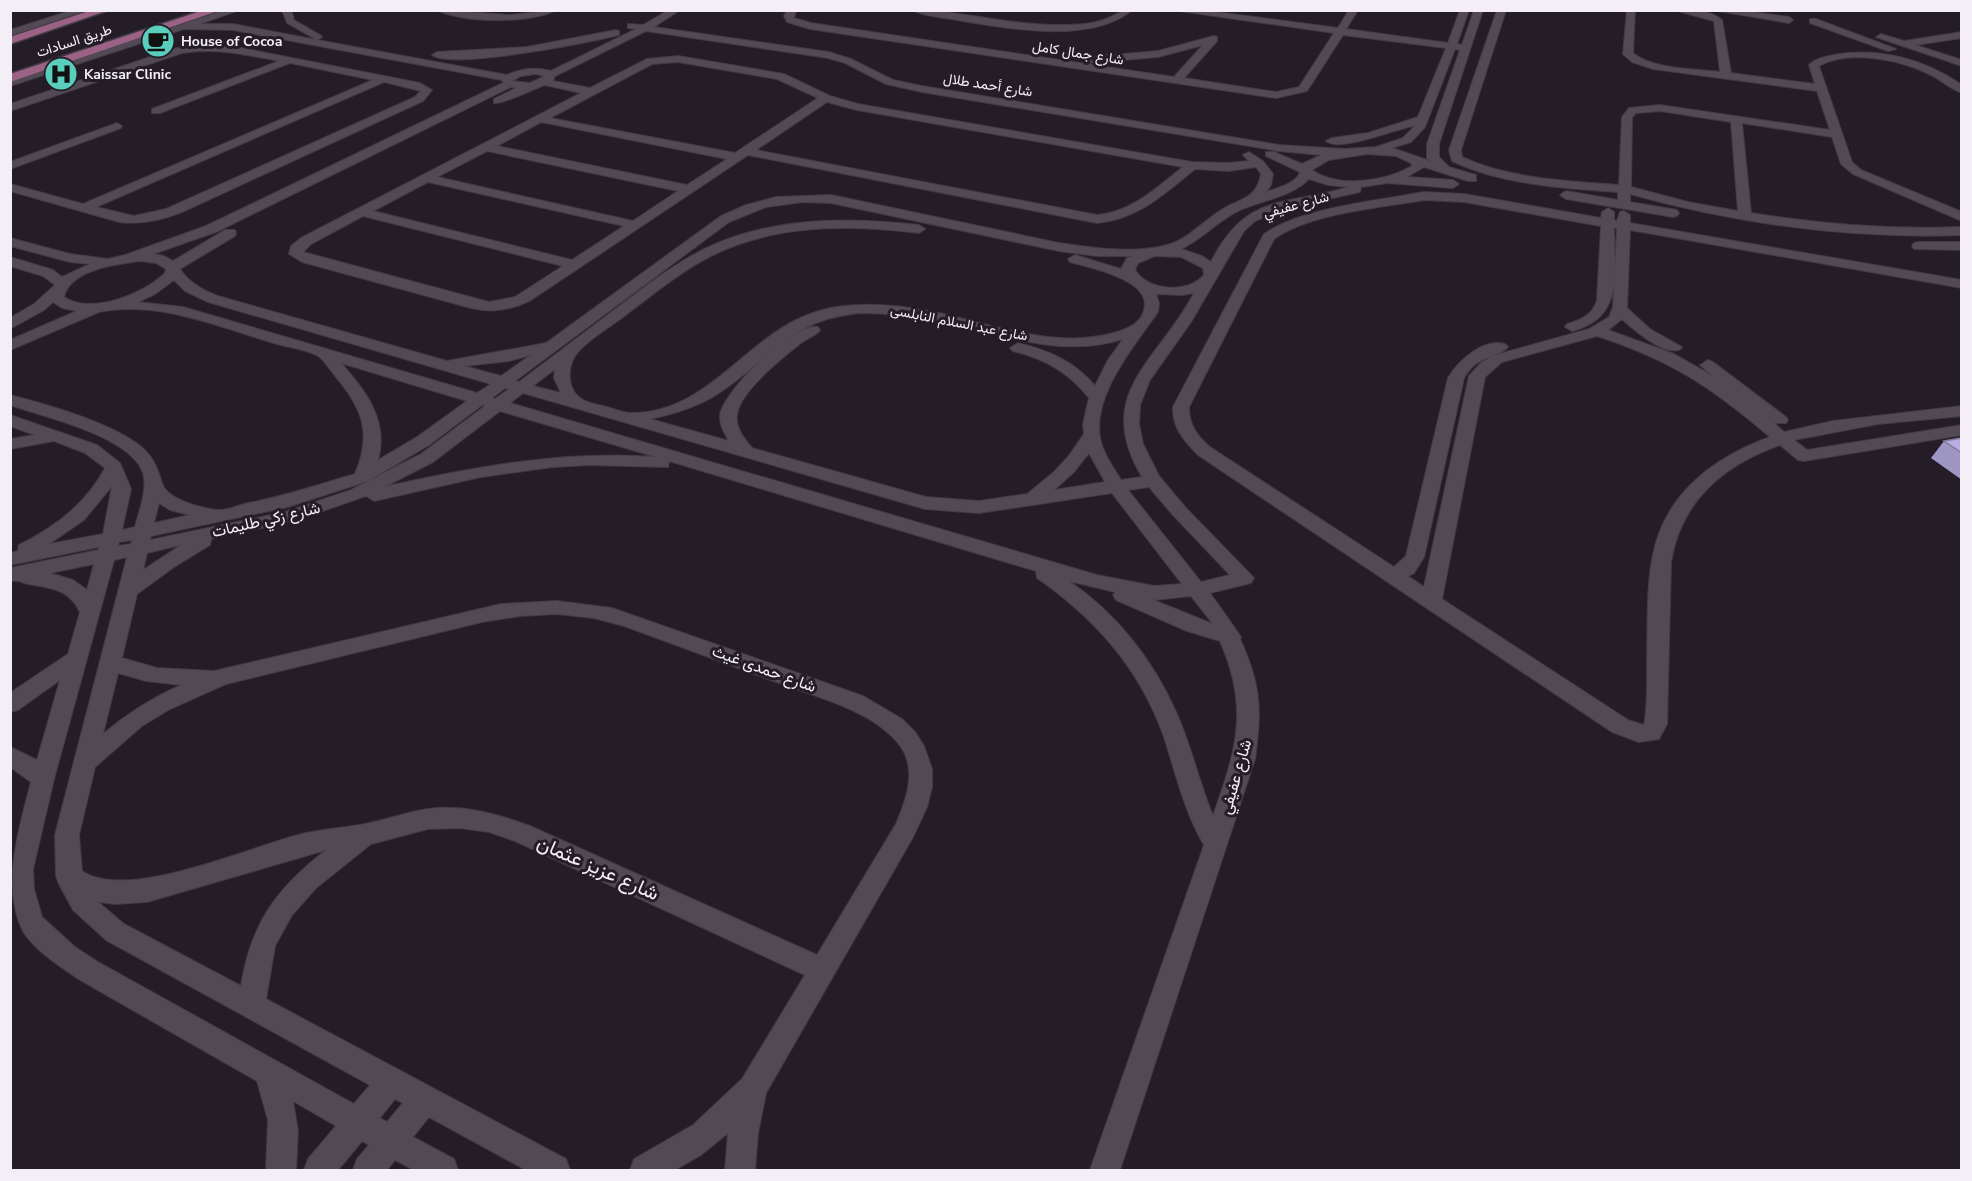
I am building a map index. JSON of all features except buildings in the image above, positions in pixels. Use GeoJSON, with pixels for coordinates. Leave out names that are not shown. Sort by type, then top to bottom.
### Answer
{"type":"FeatureCollection","features":[{"type":"Feature","properties":{"kind":"main road","name":"طريق السادات"},"geometry":{"type":"LineString","coordinates":[[10,41],[104,10]]}},
{"type":"Feature","properties":{"kind":"main road","name":"طريق السادات"},"geometry":{"type":"LineString","coordinates":[[10,78],[216,10]]}},
{"type":"Feature","properties":{"kind":"main road"},"geometry":{"type":"LineString","coordinates":[[84,53],[124,46]]}},
{"type":"Feature","properties":{"kind":"street"},"geometry":{"type":"LineString","coordinates":[[10,33],[16,29],[84,10]]}},
{"type":"Feature","properties":{"kind":"street"},"geometry":{"type":"LineString","coordinates":[[286,10],[290,21],[317,37]]}},
{"type":"Feature","properties":{"kind":"street"},"geometry":{"type":"LineString","coordinates":[[441,10],[502,19],[525,17],[552,10]]}},
{"type":"Feature","properties":{"kind":"street","name":"شارع جمال كامل"},"geometry":{"type":"LineString","coordinates":[[792,10],[788,16],[790,20],[801,25],[1262,94],[1295,93],[1306,85],[1351,15]]}},
{"type":"Feature","properties":{"kind":"street"},"geometry":{"type":"LineString","coordinates":[[916,10],[1002,16],[1031,25],[1059,29],[1092,27],[1109,23],[1120,11],[1138,11]]}},
{"type":"Feature","properties":{"kind":"street"},"geometry":{"type":"LineString","coordinates":[[942,10],[964,15],[984,30]]}},
{"type":"Feature","properties":{"kind":"street"},"geometry":{"type":"LineString","coordinates":[[1177,10],[1467,47]]}},
{"type":"Feature","properties":{"kind":"street"},"geometry":{"type":"LineString","coordinates":[[1444,168],[1435,161],[1432,154],[1433,144],[1479,10]]}},
{"type":"Feature","properties":{"kind":"street"},"geometry":{"type":"LineString","coordinates":[[1503,10],[1455,150],[1456,159],[1470,167],[1561,184],[1625,189],[1687,207],[1808,225],[1877,231],[1940,233],[1962,231]]}},
{"type":"Feature","properties":{"kind":"street"},"geometry":{"type":"LineString","coordinates":[[1631,10],[1628,54],[1630,57],[1653,66],[1821,88]]}},
{"type":"Feature","properties":{"kind":"street"},"geometry":{"type":"LineString","coordinates":[[1678,10],[1706,15],[1718,20],[1726,76]]}},
{"type":"Feature","properties":{"kind":"street"},"geometry":{"type":"LineString","coordinates":[[1718,10],[1802,21],[1820,17],[1809,11]]}},
{"type":"Feature","properties":{"kind":"street"},"geometry":{"type":"LineString","coordinates":[[1768,10],[1774,16],[1802,21],[1962,73]]}},
{"type":"Feature","properties":{"kind":"street"},"geometry":{"type":"LineString","coordinates":[[185,27],[224,26],[412,54],[519,73],[536,71],[669,12]]}},
{"type":"Feature","properties":{"kind":"street"},"geometry":{"type":"LineString","coordinates":[[669,12],[667,22],[669,27],[683,34]]}},
{"type":"Feature","properties":{"kind":"street"},"geometry":{"type":"LineString","coordinates":[[1203,12],[1218,20],[1219,33]]}},
{"type":"Feature","properties":{"kind":"street"},"geometry":{"type":"LineString","coordinates":[[1346,153],[1395,145],[1415,134],[1423,120],[1462,12]]}},
{"type":"Feature","properties":{"kind":"street"},"geometry":{"type":"LineString","coordinates":[[224,26],[236,14]]}},
{"type":"Feature","properties":{"kind":"street"},"geometry":{"type":"LineString","coordinates":[[10,83],[185,27],[236,14],[382,54],[529,86]]}},
{"type":"Feature","properties":{"kind":"street"},"geometry":{"type":"LineString","coordinates":[[1234,16],[1309,26],[1332,23],[1351,15],[1359,27],[1376,35]]}},
{"type":"Feature","properties":{"kind":"street"},"geometry":{"type":"LineString","coordinates":[[1002,16],[1031,25]]}},
{"type":"Feature","properties":{"kind":"street"},"geometry":{"type":"LineString","coordinates":[[984,30],[1002,16]]}},
{"type":"Feature","properties":{"kind":"street"},"geometry":{"type":"LineString","coordinates":[[1176,81],[1234,16]]}},
{"type":"Feature","properties":{"kind":"street"},"geometry":{"type":"LineString","coordinates":[[1831,16],[1866,32],[1962,63]]}},
{"type":"Feature","properties":{"kind":"street"},"geometry":{"type":"LineString","coordinates":[[1033,60],[1138,57],[1170,51],[1261,21]]}},
{"type":"Feature","properties":{"kind":"street"},"geometry":{"type":"LineString","coordinates":[[984,30],[1031,25]]}},
{"type":"Feature","properties":{"kind":"street"},"geometry":{"type":"LineString","coordinates":[[1309,26],[1334,42],[1351,37],[1376,35]]}},
{"type":"Feature","properties":{"kind":"street"},"geometry":{"type":"LineString","coordinates":[[412,54],[510,53],[560,46],[630,30]]}},
{"type":"Feature","properties":{"kind":"street"},"geometry":{"type":"LineString","coordinates":[[10,346],[49,327],[154,290],[169,280],[173,268],[228,234],[529,86],[548,79],[630,30]]}},
{"type":"Feature","properties":{"kind":"street","name":"شارع أحمد طلال"},"geometry":{"type":"LineString","coordinates":[[630,30],[683,34],[828,55],[856,64],[878,78],[904,86],[1272,154],[1319,180],[1335,183],[1381,180]]}},
{"type":"Feature","properties":{"kind":"street","name":"شارع أحمد طلال"},"geometry":{"type":"LineString","coordinates":[[630,30],[814,58],[839,66],[864,81],[887,90],[1297,150],[1346,153]]}},
{"type":"Feature","properties":{"kind":"street"},"geometry":{"type":"LineString","coordinates":[[1414,40],[1457,31]]}},
{"type":"Feature","properties":{"kind":"street"},"geometry":{"type":"LineString","coordinates":[[959,49],[975,36]]}},
{"type":"Feature","properties":{"kind":"street"},"geometry":{"type":"LineString","coordinates":[[1903,44],[1962,37]]}},
{"type":"Feature","properties":{"kind":"street"},"geometry":{"type":"LineString","coordinates":[[1913,48],[1962,37]]}},
{"type":"Feature","properties":{"kind":"street"},"geometry":{"type":"LineString","coordinates":[[1414,40],[1433,49],[1446,59]]}},
{"type":"Feature","properties":{"kind":"street"},"geometry":{"type":"LineString","coordinates":[[10,108],[171,52],[192,47],[221,47],[420,86],[425,88],[427,93],[419,99],[167,213],[146,219],[126,219],[10,187]]}},
{"type":"Feature","properties":{"kind":"street"},"geometry":{"type":"LineString","coordinates":[[342,71],[382,54]]}},
{"type":"Feature","properties":{"kind":"street"},"geometry":{"type":"LineString","coordinates":[[1962,90],[1932,72],[1899,59],[1867,54],[1817,62],[1815,68],[1847,164],[1857,171],[1962,217]]}},
{"type":"Feature","properties":{"kind":"street"},"geometry":{"type":"LineString","coordinates":[[826,98],[518,301],[486,307],[307,259],[296,254],[296,249],[306,241],[650,61],[671,59],[780,76],[826,98],[857,107],[1192,165],[1228,167],[1259,163]]}},
{"type":"Feature","properties":{"kind":"street"},"geometry":{"type":"LineString","coordinates":[[156,111],[288,61]]}},
{"type":"Feature","properties":{"kind":"street"},"geometry":{"type":"LineString","coordinates":[[494,69],[534,66],[558,61]]}},
{"type":"Feature","properties":{"kind":"street"},"geometry":{"type":"LineString","coordinates":[[536,71],[548,79],[592,92]]}},
{"type":"Feature","properties":{"kind":"street"},"geometry":{"type":"LineString","coordinates":[[10,325],[39,307],[60,286],[87,269],[126,259],[211,228],[509,81],[519,73]]}},
{"type":"Feature","properties":{"kind":"street"},"geometry":{"type":"LineString","coordinates":[[84,208],[383,79]]}},
{"type":"Feature","properties":{"kind":"street"},"geometry":{"type":"LineString","coordinates":[[10,91],[40,98]]}},
{"type":"Feature","properties":{"kind":"street"},"geometry":{"type":"LineString","coordinates":[[1400,572],[1417,551],[1456,378],[1468,362],[1485,351],[1583,324],[1595,317],[1604,303],[1617,216],[1625,189],[1627,117],[1633,110],[1660,108],[1836,134]]}},
{"type":"Feature","properties":{"kind":"street"},"geometry":{"type":"LineString","coordinates":[[540,119],[1097,219],[1128,214],[1192,165]]}},
{"type":"Feature","properties":{"kind":"street"},"geometry":{"type":"LineString","coordinates":[[1736,119],[1744,216]]}},
{"type":"Feature","properties":{"kind":"street"},"geometry":{"type":"LineString","coordinates":[[1255,144],[1349,139],[1423,120]]}},
{"type":"Feature","properties":{"kind":"street"},"geometry":{"type":"LineString","coordinates":[[10,166],[117,126]]}},
{"type":"Feature","properties":{"kind":"street"},"geometry":{"type":"LineString","coordinates":[[1255,144],[1284,152],[1281,155],[1272,154]]}},
{"type":"Feature","properties":{"kind":"street"},"geometry":{"type":"LineString","coordinates":[[1227,145],[1259,163],[1267,174],[1267,180],[1253,200]]}},
{"type":"Feature","properties":{"kind":"street"},"geometry":{"type":"LineString","coordinates":[[486,147],[688,189]]}},
{"type":"Feature","properties":{"kind":"street"},"geometry":{"type":"LineString","coordinates":[[1360,151],[1396,152],[1486,181],[1617,216],[1962,271]]}},
{"type":"Feature","properties":{"kind":"street","name":"شارع عفيفي"},"geometry":{"type":"LineString","coordinates":[[1155,252],[1193,239],[1227,212],[1286,189],[1304,178],[1309,164],[1314,161],[1346,153]]}},
{"type":"Feature","properties":{"kind":"street"},"geometry":{"type":"LineString","coordinates":[[1416,160],[1432,154]]}},
{"type":"Feature","properties":{"kind":"street"},"geometry":{"type":"LineString","coordinates":[[1381,180],[1415,170],[1418,167],[1416,160]]}},
{"type":"Feature","properties":{"kind":"street"},"geometry":{"type":"LineString","coordinates":[[426,178],[635,225]]}},
{"type":"Feature","properties":{"kind":"street"},"geometry":{"type":"LineString","coordinates":[[1381,180],[1454,184],[1962,284]]}},
{"type":"Feature","properties":{"kind":"street","name":"شارع عفيفي"},"geometry":{"type":"LineString","coordinates":[[1198,589],[1244,578],[1165,498],[1152,481],[1135,448],[1130,425],[1132,402],[1141,382],[1194,308],[1233,235],[1247,221],[1270,210],[1323,198],[1381,180]]}},
{"type":"Feature","properties":{"kind":"street"},"geometry":{"type":"LineString","coordinates":[[1286,189],[1311,189],[1322,194],[1323,198]]}},
{"type":"Feature","properties":{"kind":"street"},"geometry":{"type":"LineString","coordinates":[[1853,242],[1433,195],[1300,220],[1275,232],[1264,243],[1181,407],[1184,429],[1204,451],[1400,572],[1431,603],[1620,726],[1636,734],[1651,733],[1656,724],[1659,578],[1665,543],[1670,528],[1687,499],[1709,475],[1742,453],[1787,435],[1962,411]]}},
{"type":"Feature","properties":{"kind":"street","name":"شارع زكي طليمات"},"geometry":{"type":"LineString","coordinates":[[10,558],[109,546],[233,520],[330,505],[406,471],[498,405],[670,275],[708,252],[754,236],[806,226],[860,224],[939,232],[1091,263],[1139,283],[1173,292],[1191,290],[1208,280],[1209,267],[1199,259],[1175,252],[1077,250],[838,201],[815,198],[782,200],[750,207],[725,219],[423,441],[362,477],[233,520]]}},
{"type":"Feature","properties":{"kind":"street"},"geometry":{"type":"LineString","coordinates":[[361,212],[574,265]]}},
{"type":"Feature","properties":{"kind":"street"},"geometry":{"type":"LineString","coordinates":[[1431,603],[1475,382],[1482,370],[1497,359],[1597,331],[1609,324],[1620,310],[1617,216]]}},
{"type":"Feature","properties":{"kind":"street"},"geometry":{"type":"LineString","coordinates":[[211,228],[207,232],[210,236],[228,234]]}},
{"type":"Feature","properties":{"kind":"street"},"geometry":{"type":"LineString","coordinates":[[10,242],[70,258],[104,261],[159,259],[173,268],[183,283],[207,297],[925,503],[979,507],[1152,481]]}},
{"type":"Feature","properties":{"kind":"street"},"geometry":{"type":"LineString","coordinates":[[1875,244],[1962,246]]}},
{"type":"Feature","properties":{"kind":"street"},"geometry":{"type":"LineString","coordinates":[[1139,283],[1128,270],[1129,265],[1138,257],[1155,252]]}},
{"type":"Feature","properties":{"kind":"street"},"geometry":{"type":"LineString","coordinates":[[10,261],[48,273],[60,286]]}},
{"type":"Feature","properties":{"kind":"street","name":"شارع عفيفي"},"geometry":{"type":"LineString","coordinates":[[1105,1170],[1244,759],[1250,720],[1247,685],[1231,637],[1198,589],[1116,486],[1100,460],[1092,434],[1092,415],[1097,398],[1116,360],[1151,312],[1152,303],[1139,283]]}},
{"type":"Feature","properties":{"kind":"street"},"geometry":{"type":"LineString","coordinates":[[60,286],[57,298],[65,304],[82,307],[147,306],[178,310],[1096,582],[1154,593],[1198,589]]}},
{"type":"Feature","properties":{"kind":"street","name":"شارع عبد السلام النابلسى"},"geometry":{"type":"LineString","coordinates":[[624,417],[664,411],[700,398],[715,389],[791,327],[835,312],[868,308],[900,310],[1063,343],[1102,341],[1141,328]]}},
{"type":"Feature","properties":{"kind":"street"},"geometry":{"type":"LineString","coordinates":[[1620,310],[1654,338],[1718,371],[1787,435],[1804,456],[1962,430]]}},
{"type":"Feature","properties":{"kind":"street","name":"شارع عبد السلام النابلسى"},"geometry":{"type":"LineString","coordinates":[[747,453],[736,442],[727,419],[729,406],[735,395],[801,336],[823,326],[852,320],[897,321],[1046,355],[1072,370],[1097,398]]}},
{"type":"Feature","properties":{"kind":"street"},"geometry":{"type":"LineString","coordinates":[[1597,331],[1639,345],[1678,362],[1704,377],[1787,435],[1822,453]]}},
{"type":"Feature","properties":{"kind":"street"},"geometry":{"type":"LineString","coordinates":[[1639,345],[1642,339],[1654,338]]}},
{"type":"Feature","properties":{"kind":"street"},"geometry":{"type":"LineString","coordinates":[[436,363],[484,361],[555,342]]}},
{"type":"Feature","properties":{"kind":"street"},"geometry":{"type":"LineString","coordinates":[[573,348],[565,359],[561,371],[562,383],[568,394],[578,404]]}},
{"type":"Feature","properties":{"kind":"street"},"geometry":{"type":"LineString","coordinates":[[324,354],[351,383],[368,410],[373,443],[370,462],[362,477]]}},
{"type":"Feature","properties":{"kind":"street"},"geometry":{"type":"LineString","coordinates":[[1456,378],[1475,382]]}},
{"type":"Feature","properties":{"kind":"street"},"geometry":{"type":"LineString","coordinates":[[10,400],[129,444],[147,461],[152,472],[153,483],[141,540],[67,835],[68,876],[86,908],[115,932],[555,1170]]}},
{"type":"Feature","properties":{"kind":"street"},"geometry":{"type":"LineString","coordinates":[[10,420],[91,449],[114,466],[122,489],[109,546],[43,779],[21,869],[21,889],[25,908],[33,925],[46,940],[81,966],[443,1170]]}},
{"type":"Feature","properties":{"kind":"street"},"geometry":{"type":"LineString","coordinates":[[1029,499],[1063,474],[1075,461],[1092,434]]}},
{"type":"Feature","properties":{"kind":"street"},"geometry":{"type":"LineString","coordinates":[[10,444],[57,436]]}},
{"type":"Feature","properties":{"kind":"street"},"geometry":{"type":"LineString","coordinates":[[330,505],[489,470],[552,462],[619,459],[715,470]]}},
{"type":"Feature","properties":{"kind":"street"},"geometry":{"type":"LineString","coordinates":[[10,558],[43,540],[81,514],[97,497],[114,466]]}},
{"type":"Feature","properties":{"kind":"street"},"geometry":{"type":"LineString","coordinates":[[153,483],[159,494],[170,504],[233,520]]}},
{"type":"Feature","properties":{"kind":"street"},"geometry":{"type":"LineString","coordinates":[[128,591],[233,520]]}},
{"type":"Feature","properties":{"kind":"street","name":"شارع زكي طليمات"},"geometry":{"type":"LineString","coordinates":[[10,576],[109,546]]}},
{"type":"Feature","properties":{"kind":"street"},"geometry":{"type":"LineString","coordinates":[[1024,560],[1064,585],[1090,608],[1131,651],[1156,691],[1175,737],[1192,798],[1216,844]]}},
{"type":"Feature","properties":{"kind":"street"},"geometry":{"type":"LineString","coordinates":[[1400,572],[1436,578]]}},
{"type":"Feature","properties":{"kind":"street"},"geometry":{"type":"LineString","coordinates":[[10,576],[51,580],[70,587],[84,598],[90,612]]}},
{"type":"Feature","properties":{"kind":"street"},"geometry":{"type":"LineString","coordinates":[[1096,582],[1194,626],[1231,637]]}},
{"type":"Feature","properties":{"kind":"street","name":"شارع حمدى غيث"},"geometry":{"type":"LineString","coordinates":[[85,763],[134,720],[162,702],[221,677],[503,610],[544,606],[602,611],[872,710],[898,726],[914,746],[922,778],[916,808],[905,830],[752,1089],[719,1125],[679,1154],[645,1170]]}},
{"type":"Feature","properties":{"kind":"street"},"geometry":{"type":"LineString","coordinates":[[10,704],[77,658]]}},
{"type":"Feature","properties":{"kind":"street","name":"شارع حمدى غيث"},"geometry":{"type":"LineString","coordinates":[[110,662],[131,672],[158,677],[221,677]]}},
{"type":"Feature","properties":{"kind":"street"},"geometry":{"type":"LineString","coordinates":[[10,756],[28,765],[43,779]]}},
{"type":"Feature","properties":{"kind":"street","name":"شارع عزيز عثمان"},"geometry":{"type":"LineString","coordinates":[[68,876],[82,887],[100,893],[123,894],[147,891],[301,845],[333,838],[364,835],[428,819],[460,818],[489,822],[522,833],[822,970]]}},
{"type":"Feature","properties":{"kind":"street","name":"شارع عزيز عثمان"},"geometry":{"type":"LineString","coordinates":[[250,1006],[265,938],[279,913],[297,889],[364,835]]}},
{"type":"Feature","properties":{"kind":"street"},"geometry":{"type":"LineString","coordinates":[[268,1072],[281,1103],[285,1139],[281,1170]]}},
{"type":"Feature","properties":{"kind":"street"},"geometry":{"type":"LineString","coordinates":[[319,1170],[391,1082]]}},
{"type":"Feature","properties":{"kind":"street","name":"شارع حمدى غيث"},"geometry":{"type":"LineString","coordinates":[[740,1170],[743,1132],[752,1089]]}},
{"type":"Feature","properties":{"kind":"street"},"geometry":{"type":"LineString","coordinates":[[368,1170],[424,1100]]}},
{"type":"Feature","properties":{"kind":"place","name":"House of Cocoa"},"geometry":{"type":"Point","coordinates":[158,41]}},
{"type":"Feature","properties":{"kind":"place","name":"Kaissar Clinic"},"geometry":{"type":"Point","coordinates":[61,74]}}]}
